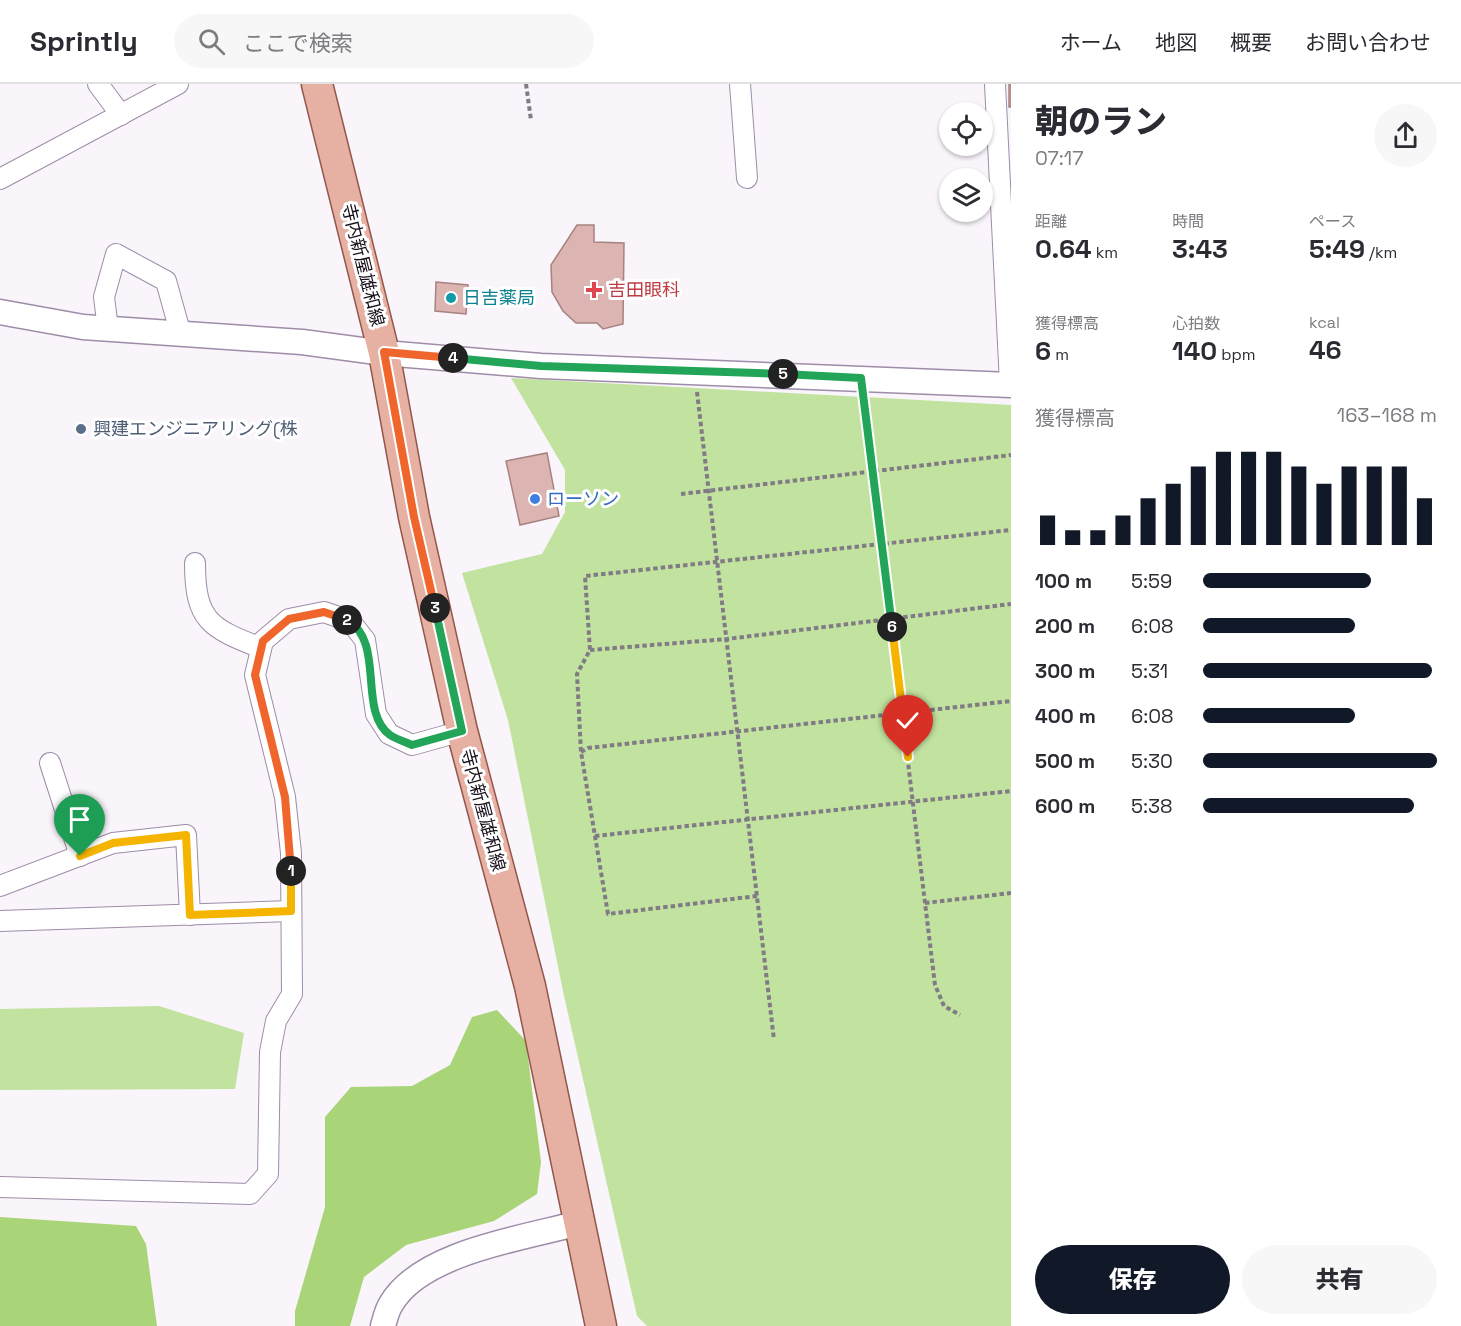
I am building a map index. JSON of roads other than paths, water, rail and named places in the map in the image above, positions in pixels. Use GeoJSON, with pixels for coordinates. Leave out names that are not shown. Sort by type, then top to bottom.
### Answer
{"type":"FeatureCollection","features":[{"type":"Feature","properties":{"kind":"main road","name":"寺内新屋雄和線"},"geometry":{"type":"LineString","coordinates":[[317,84],[384,352],[414,517],[462,731],[530,986],[601,1326]]}},
{"type":"Feature","properties":{"kind":"street"},"geometry":{"type":"LineString","coordinates":[[98,84],[121,115]]}},
{"type":"Feature","properties":{"kind":"street"},"geometry":{"type":"LineString","coordinates":[[0,179],[178,84]]}},
{"type":"Feature","properties":{"kind":"street"},"geometry":{"type":"LineString","coordinates":[[740,84],[747,178]]}},
{"type":"Feature","properties":{"kind":"street"},"geometry":{"type":"LineString","coordinates":[[0,312],[108,330],[302,342],[541,366],[1010,384],[996,84]]}},
{"type":"Feature","properties":{"kind":"street"},"geometry":{"type":"LineString","coordinates":[[108,330],[104,297],[116,254],[166,281],[181,335]]}},
{"type":"Feature","properties":{"kind":"street"},"geometry":{"type":"LineString","coordinates":[[195,562],[195,583],[203,616],[227,635],[261,648]]}},
{"type":"Feature","properties":{"kind":"street"},"geometry":{"type":"LineString","coordinates":[[0,1187],[250,1194],[268,1174],[270,1052],[276,1021],[292,994],[291,853],[285,797],[255,675],[263,641],[289,619],[324,612],[350,621],[365,640],[376,714],[389,734],[412,745],[462,731]]}},
{"type":"Feature","properties":{"kind":"street"},"geometry":{"type":"LineString","coordinates":[[50,763],[80,856]]}},
{"type":"Feature","properties":{"kind":"street"},"geometry":{"type":"LineString","coordinates":[[0,886],[113,843],[186,835],[190,915]]}},
{"type":"Feature","properties":{"kind":"street"},"geometry":{"type":"LineString","coordinates":[[0,921],[291,911]]}},
{"type":"Feature","properties":{"kind":"street"},"geometry":{"type":"LineString","coordinates":[[383,1326],[391,1304],[415,1278],[445,1259],[579,1223]]}},
{"type":"Feature","properties":{"kind":"place","name":"吉田眼科"},"geometry":{"type":"Point","coordinates":[594,290]}},
{"type":"Feature","properties":{"kind":"place","name":"日吉薬局"},"geometry":{"type":"Point","coordinates":[451,298]}},
{"type":"Feature","properties":{"kind":"place","name":"興建エンジニアリング(株"},"geometry":{"type":"Point","coordinates":[81,429]}},
{"type":"Feature","properties":{"kind":"place","name":"ローソン"},"geometry":{"type":"Point","coordinates":[535,499]}}]}
